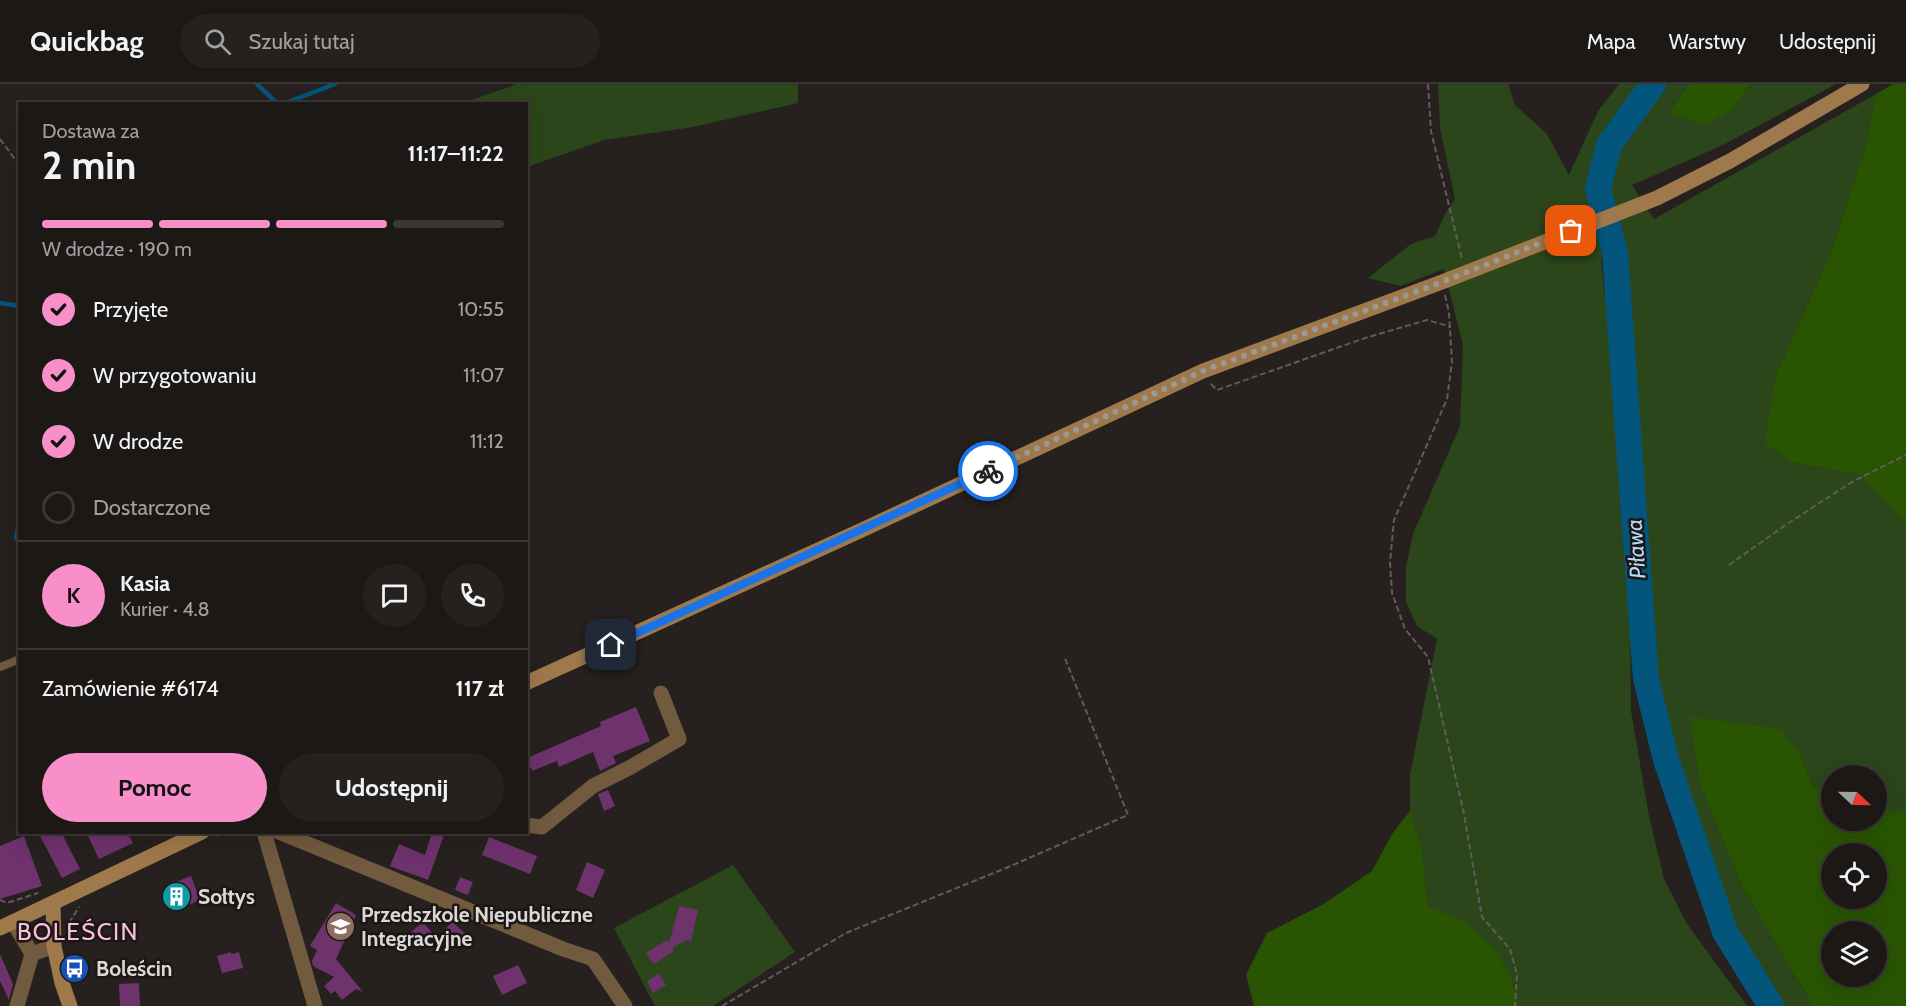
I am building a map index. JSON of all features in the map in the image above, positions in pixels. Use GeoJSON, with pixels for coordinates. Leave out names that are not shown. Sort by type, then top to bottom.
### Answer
{"type":"FeatureCollection","features":[{"type":"Feature","properties":{"kind":"main road"},"geometry":{"type":"LineString","coordinates":[[528,682],[1203,371],[1466,273],[1658,198],[1730,161],[1862,84]]}},
{"type":"Feature","properties":{"kind":"main road"},"geometry":{"type":"LineString","coordinates":[[7,925],[208,835]]}},
{"type":"Feature","properties":{"kind":"main road"},"geometry":{"type":"LineString","coordinates":[[53,903],[62,982],[70,1006]]}},
{"type":"Feature","properties":{"kind":"street"},"geometry":{"type":"LineString","coordinates":[[528,825],[542,827],[593,786],[678,740],[661,693]]}},
{"type":"Feature","properties":{"kind":"street"},"geometry":{"type":"LineString","coordinates":[[265,834],[315,1006]]}},
{"type":"Feature","properties":{"kind":"street"},"geometry":{"type":"LineString","coordinates":[[284,834],[561,948],[593,958],[625,1006]]}},
{"type":"Feature","properties":{"kind":"street"},"geometry":{"type":"LineString","coordinates":[[7,925],[32,954]]}},
{"type":"Feature","properties":{"kind":"street"},"geometry":{"type":"LineString","coordinates":[[32,954],[58,943]]}},
{"type":"Feature","properties":{"kind":"street"},"geometry":{"type":"LineString","coordinates":[[17,1006],[32,954]]}},
{"type":"Feature","properties":{"kind":"lane"},"geometry":{"type":"LineString","coordinates":[[0,667],[18,660]]}},
{"type":"Feature","properties":{"kind":"path"},"geometry":{"type":"LineString","coordinates":[[1428,84],[1431,131],[1466,273]]}},
{"type":"Feature","properties":{"kind":"path"},"geometry":{"type":"LineString","coordinates":[[0,139],[18,163]]}},
{"type":"Feature","properties":{"kind":"path"},"geometry":{"type":"LineString","coordinates":[[1442,282],[1449,312],[1452,362],[1447,399],[1394,520],[1390,562],[1392,593],[1405,629],[1428,657],[1464,814],[1482,917],[1510,949],[1517,974],[1515,1006]]}},
{"type":"Feature","properties":{"kind":"path"},"geometry":{"type":"LineString","coordinates":[[1203,371],[1207,380],[1217,390],[1365,338],[1427,320],[1450,327]]}},
{"type":"Feature","properties":{"kind":"path"},"geometry":{"type":"LineString","coordinates":[[1729,565],[1852,482],[1906,455]]}},
{"type":"Feature","properties":{"kind":"path"},"geometry":{"type":"LineString","coordinates":[[722,1006],[846,933],[1128,815],[1064,657]]}},
{"type":"Feature","properties":{"kind":"path"},"geometry":{"type":"LineString","coordinates":[[66,929],[82,903]]}},
{"type":"Feature","properties":{"kind":"path"},"geometry":{"type":"LineString","coordinates":[[58,943],[91,940]]}},
{"type":"Feature","properties":{"kind":"green space"},"geometry":{"type":"Polygon","coordinates":[[[517,84],[798,84],[798,103],[693,127],[604,140],[528,167],[528,102],[466,102],[517,84]]]}},
{"type":"Feature","properties":{"kind":"green space"},"geometry":{"type":"Polygon","coordinates":[[[1438,84],[1508,84],[1515,105],[1547,134],[1569,175],[1598,111],[1619,84],[1689,84],[1669,113],[1733,109],[1750,84],[1836,84],[1723,145],[1632,185],[1654,219],[1876,94],[1865,148],[1831,252],[1776,375],[1795,463],[1859,475],[1894,510],[1906,527],[1906,812],[1887,809],[1887,765],[1821,765],[1821,789],[1813,785],[1800,755],[1701,788],[1742,886],[1813,1006],[1771,1006],[1725,932],[1666,760],[1646,679],[1614,253],[1601,258],[1621,453],[1630,616],[1631,711],[1649,816],[1664,879],[1687,924],[1747,1006],[1519,1006],[1511,976],[1464,921],[1428,908],[1422,849],[1410,811],[1410,775],[1437,639],[1417,626],[1406,602],[1406,567],[1413,534],[1460,426],[1463,345],[1444,269],[1400,286],[1368,278],[1411,244],[1435,236],[1455,199],[1440,128],[1438,84]]]}},
{"type":"Feature","properties":{"kind":"green space"},"geometry":{"type":"Polygon","coordinates":[[[1689,84],[1750,84],[1733,109],[1706,124],[1669,113],[1689,84]]]}},
{"type":"Feature","properties":{"kind":"green space"},"geometry":{"type":"Polygon","coordinates":[[[1893,84],[1906,84],[1906,527],[1894,510],[1859,475],[1795,463],[1765,443],[1776,375],[1831,252],[1865,148],[1876,94],[1893,84]]]}},
{"type":"Feature","properties":{"kind":"green space"},"geometry":{"type":"Polygon","coordinates":[[[1690,717],[1781,729],[1800,755],[1813,785],[1821,789],[1821,831],[1887,831],[1887,809],[1906,812],[1906,1006],[1813,1006],[1742,886],[1701,788],[1690,717]]]}},
{"type":"Feature","properties":{"kind":"green space"},"geometry":{"type":"Polygon","coordinates":[[[1410,811],[1422,849],[1428,907],[1464,921],[1494,949],[1511,976],[1519,1006],[1254,1006],[1246,975],[1267,933],[1322,905],[1372,871],[1392,834],[1410,811]]]}},
{"type":"Feature","properties":{"kind":"green space"},"geometry":{"type":"Polygon","coordinates":[[[733,865],[795,952],[713,1006],[655,1006],[614,928],[733,865]]]}},
{"type":"Feature","properties":{"kind":"building"},"geometry":{"type":"Polygon","coordinates":[[[636,707],[650,741],[613,756],[616,763],[600,771],[593,752],[559,767],[557,761],[532,771],[528,758],[601,726],[600,722],[636,707]]]}},
{"type":"Feature","properties":{"kind":"building"},"geometry":{"type":"Polygon","coordinates":[[[608,790],[615,806],[604,811],[598,794],[608,790]]]}},
{"type":"Feature","properties":{"kind":"building"},"geometry":{"type":"Polygon","coordinates":[[[39,834],[62,834],[80,869],[62,878],[39,834]]]}},
{"type":"Feature","properties":{"kind":"building"},"geometry":{"type":"Polygon","coordinates":[[[87,834],[128,834],[133,843],[99,859],[87,834]]]}},
{"type":"Feature","properties":{"kind":"building"},"geometry":{"type":"Polygon","coordinates":[[[431,834],[444,834],[428,880],[390,866],[399,844],[425,855],[431,834]]]}},
{"type":"Feature","properties":{"kind":"building"},"geometry":{"type":"Polygon","coordinates":[[[24,836],[42,886],[0,899],[0,846],[24,836]]]}},
{"type":"Feature","properties":{"kind":"building"},"geometry":{"type":"Polygon","coordinates":[[[489,837],[537,856],[530,874],[482,855],[489,837]]]}},
{"type":"Feature","properties":{"kind":"building"},"geometry":{"type":"Polygon","coordinates":[[[587,862],[605,870],[593,898],[576,890],[587,862]]]}},
{"type":"Feature","properties":{"kind":"building"},"geometry":{"type":"Polygon","coordinates":[[[191,876],[200,900],[176,910],[166,886],[191,876]]]}},
{"type":"Feature","properties":{"kind":"building"},"geometry":{"type":"Polygon","coordinates":[[[460,877],[473,882],[468,895],[455,890],[460,877]]]}},
{"type":"Feature","properties":{"kind":"building"},"geometry":{"type":"Polygon","coordinates":[[[336,903],[356,915],[336,959],[363,992],[356,989],[342,1000],[335,991],[331,994],[324,986],[334,977],[313,966],[312,961],[317,950],[310,946],[336,903]]]}},
{"type":"Feature","properties":{"kind":"building"},"geometry":{"type":"Polygon","coordinates":[[[679,906],[698,910],[691,941],[687,940],[672,948],[674,951],[654,964],[646,953],[667,940],[669,943],[679,906]]]}},
{"type":"Feature","properties":{"kind":"building"},"geometry":{"type":"Polygon","coordinates":[[[423,922],[433,934],[421,944],[411,932],[423,922]]]}},
{"type":"Feature","properties":{"kind":"building"},"geometry":{"type":"Polygon","coordinates":[[[452,922],[467,935],[457,947],[441,934],[452,922]]]}},
{"type":"Feature","properties":{"kind":"building"},"geometry":{"type":"Polygon","coordinates":[[[231,952],[231,954],[239,952],[243,968],[222,973],[217,956],[231,952]]]}},
{"type":"Feature","properties":{"kind":"building"},"geometry":{"type":"Polygon","coordinates":[[[0,954],[13,984],[9,1000],[0,981],[0,954]]]}},
{"type":"Feature","properties":{"kind":"building"},"geometry":{"type":"Polygon","coordinates":[[[518,965],[527,983],[502,995],[493,976],[518,965]]]}},
{"type":"Feature","properties":{"kind":"building"},"geometry":{"type":"Polygon","coordinates":[[[659,974],[666,985],[653,993],[647,981],[659,974]]]}},
{"type":"Feature","properties":{"kind":"building"},"geometry":{"type":"Polygon","coordinates":[[[139,983],[140,1006],[120,1006],[119,984],[139,983]]]}},
{"type":"Feature","properties":{"kind":"waterway"},"geometry":{"type":"LineString","coordinates":[[257,84],[276,102]]}},
{"type":"Feature","properties":{"kind":"waterway"},"geometry":{"type":"LineString","coordinates":[[288,102],[335,84]]}},
{"type":"Feature","properties":{"kind":"waterway","name":"Piława"},"geometry":{"type":"LineString","coordinates":[[1653,84],[1609,145],[1598,188],[1615,253],[1646,679],[1666,760],[1725,932],[1771,1006]]}},
{"type":"Feature","properties":{"kind":"waterway"},"geometry":{"type":"LineString","coordinates":[[0,303],[18,306]]}},
{"type":"Feature","properties":{"kind":"waterway"},"geometry":{"type":"LineString","coordinates":[[16,538],[18,528]]}},
{"type":"Feature","properties":{"kind":"way so far"},"geometry":{"type":"LineString","coordinates":[[988,471],[1203,371],[1571,231]]}},
{"type":"Feature","properties":{"kind":"place","name":"Sołtys"},"geometry":{"type":"Point","coordinates":[177,896]}},
{"type":"Feature","properties":{"kind":"place","name":"Przedszkole Niepubliczne Integracyjne"},"geometry":{"type":"Point","coordinates":[340,926]}},
{"type":"Feature","properties":{"kind":"place","name":"Boleścin"},"geometry":{"type":"Point","coordinates":[75,968]}},
{"type":"Feature","properties":{"kind":"district","name":"BOLEŚCIN"},"geometry":{"type":"Point","coordinates":[78,931]}},
{"type":"Feature","properties":{"kind":"route"},"geometry":{"type":"LineString","coordinates":[[611,645],[988,471]]}}]}
